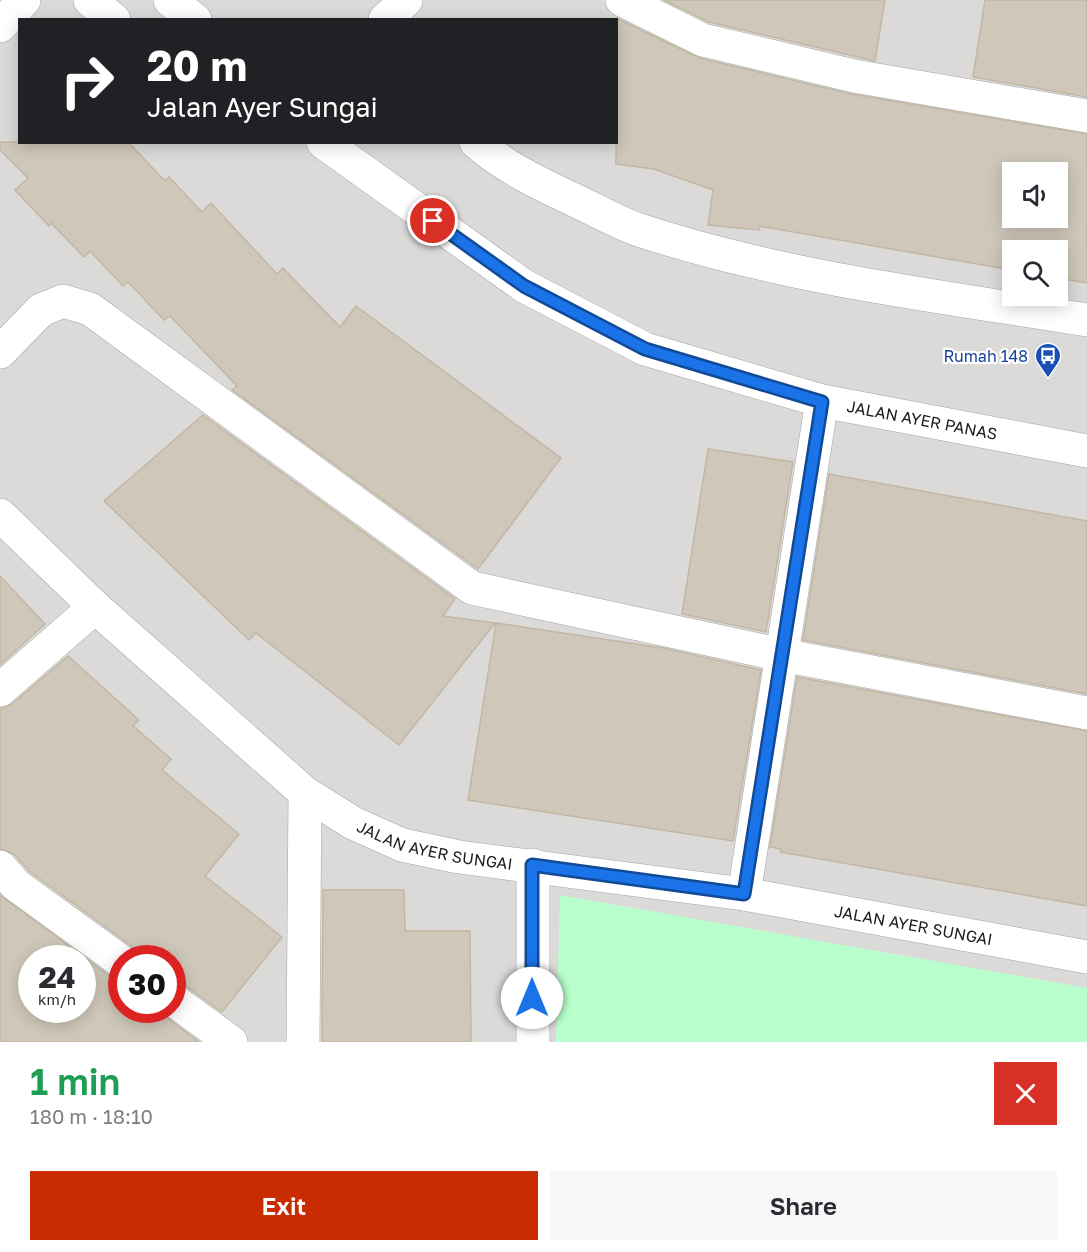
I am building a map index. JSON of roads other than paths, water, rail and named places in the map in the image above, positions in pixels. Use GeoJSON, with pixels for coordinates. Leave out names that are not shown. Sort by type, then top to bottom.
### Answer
{"type":"FeatureCollection","features":[{"type":"Feature","properties":{"kind":"street"},"geometry":{"type":"LineString","coordinates":[[90,0],[112,18]]}},
{"type":"Feature","properties":{"kind":"street"},"geometry":{"type":"LineString","coordinates":[[170,0],[192,18]]}},
{"type":"Feature","properties":{"kind":"street"},"geometry":{"type":"LineString","coordinates":[[387,18],[406,0]]}},
{"type":"Feature","properties":{"kind":"street"},"geometry":{"type":"LineString","coordinates":[[622,0],[703,40],[854,76],[1087,116]]}},
{"type":"Feature","properties":{"kind":"street","name":"JALAN AYER PANAS"},"geometry":{"type":"LineString","coordinates":[[326,144],[524,286],[645,349],[822,402],[1087,451]]}},
{"type":"Feature","properties":{"kind":"street"},"geometry":{"type":"LineString","coordinates":[[478,144],[491,156],[552,189],[634,228],[710,251],[866,284],[1087,320]]}},
{"type":"Feature","properties":{"kind":"street"},"geometry":{"type":"LineString","coordinates":[[0,352],[41,310],[63,301],[90,309],[472,588],[782,655],[1087,712]]}},
{"type":"Feature","properties":{"kind":"street"},"geometry":{"type":"LineString","coordinates":[[744,894],[822,402]]}},
{"type":"Feature","properties":{"kind":"street","name":"JALAN AYER SUNGAI"},"geometry":{"type":"LineString","coordinates":[[0,515],[95,607],[304,793],[353,823],[402,844],[459,857],[744,894],[1087,957]]}},
{"type":"Feature","properties":{"kind":"street"},"geometry":{"type":"LineString","coordinates":[[0,690],[95,607]]}},
{"type":"Feature","properties":{"kind":"street"},"geometry":{"type":"LineString","coordinates":[[303,1042],[304,793]]}},
{"type":"Feature","properties":{"kind":"street"},"geometry":{"type":"LineString","coordinates":[[532,865],[532,1042]]}},
{"type":"Feature","properties":{"kind":"street"},"geometry":{"type":"LineString","coordinates":[[0,867],[16,885],[108,952]]}},
{"type":"Feature","properties":{"kind":"street"},"geometry":{"type":"LineString","coordinates":[[186,1009],[231,1042]]}},
{"type":"Feature","properties":{"kind":"place","name":"Rumah 148"},"geometry":{"type":"Point","coordinates":[1048,379]}}]}
